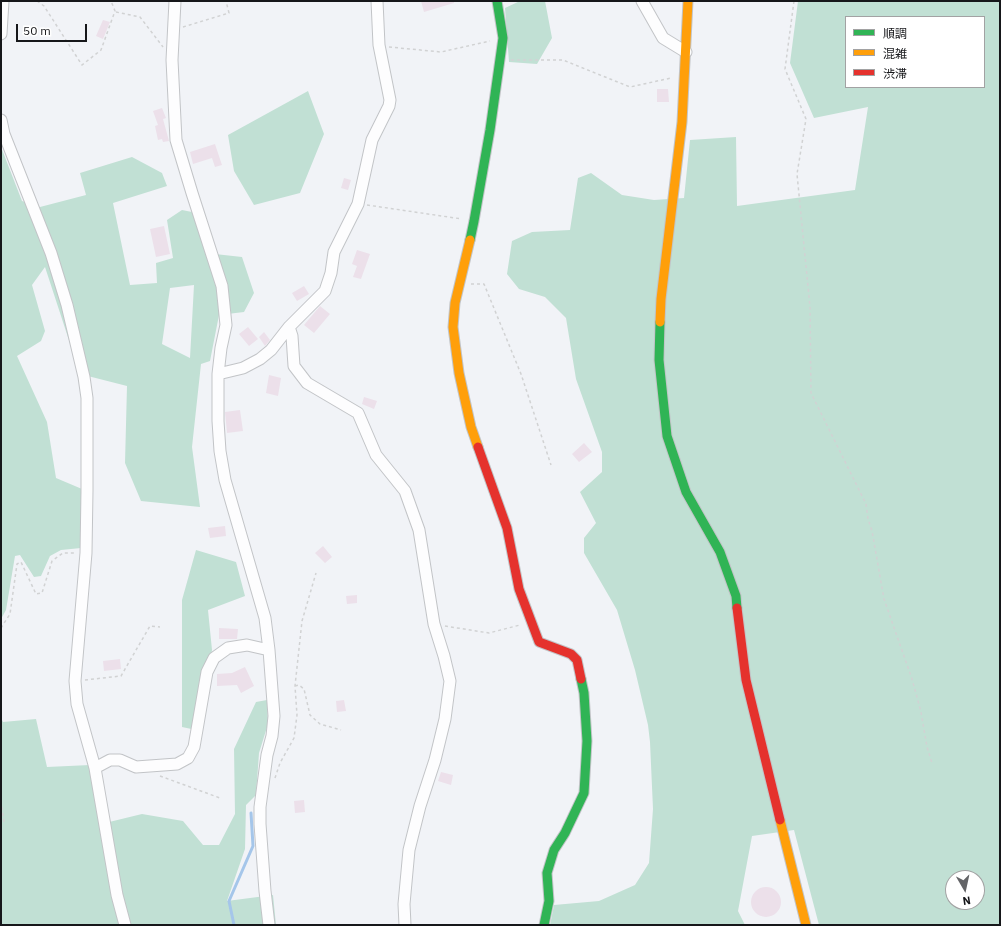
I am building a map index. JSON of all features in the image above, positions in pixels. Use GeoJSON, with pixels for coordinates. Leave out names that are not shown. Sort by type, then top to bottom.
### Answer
{"type":"FeatureCollection","features":[{"type":"Feature","properties":{"kind":"street"},"geometry":{"type":"LineString","coordinates":[[1,34],[3,1]]}},
{"type":"Feature","properties":{"kind":"street"},"geometry":{"type":"LineString","coordinates":[[175,1],[172,60],[176,140],[222,286],[226,325],[220,348],[218,374],[218,421],[220,451],[225,480],[265,618],[269,650],[274,716],[272,736],[266,754],[260,806],[260,824],[269,925]]}},
{"type":"Feature","properties":{"kind":"street"},"geometry":{"type":"LineString","coordinates":[[218,374],[243,368],[260,359],[325,291],[331,273],[334,252],[358,204],[372,140],[389,106],[390,100],[379,46],[377,1]]}},
{"type":"Feature","properties":{"kind":"street"},"geometry":{"type":"LineString","coordinates":[[497,1],[503,38],[490,130],[474,221],[455,303],[453,327],[459,373],[471,428],[507,528],[519,589],[539,642],[571,654],[577,660],[584,693],[587,741],[584,793],[565,832],[554,850],[547,873],[549,902],[544,925]]}},
{"type":"Feature","properties":{"kind":"street"},"geometry":{"type":"LineString","coordinates":[[642,1],[663,38],[686,52]]}},
{"type":"Feature","properties":{"kind":"street"},"geometry":{"type":"LineString","coordinates":[[688,1],[682,122],[661,298],[659,360],[667,436],[686,492],[720,552],[736,596],[746,680],[756,728],[806,925]]}},
{"type":"Feature","properties":{"kind":"street"},"geometry":{"type":"LineString","coordinates":[[1,120],[4,134],[53,261],[67,305],[84,377],[87,398],[86,553],[75,681],[77,704],[95,768],[117,895],[125,925]]}},
{"type":"Feature","properties":{"kind":"street"},"geometry":{"type":"LineString","coordinates":[[289,327],[292,336],[294,366],[307,383],[358,413],[376,454],[405,491],[419,530],[434,624],[450,681],[445,719],[435,760],[420,806],[409,850],[404,904],[405,925]]}},
{"type":"Feature","properties":{"kind":"street"},"geometry":{"type":"LineString","coordinates":[[95,768],[110,760],[120,760],[136,767],[177,764],[188,758],[194,748],[207,672],[214,658],[228,648],[247,645],[269,650]]}},
{"type":"Feature","properties":{"kind":"path"},"geometry":{"type":"LineString","coordinates":[[37,1],[44,6],[82,65],[101,50],[116,11],[111,1]]}},
{"type":"Feature","properties":{"kind":"path"},"geometry":{"type":"LineString","coordinates":[[174,30],[229,13],[226,1]]}},
{"type":"Feature","properties":{"kind":"path"},"geometry":{"type":"LineString","coordinates":[[794,1],[785,69],[806,119],[797,174],[810,307],[811,393],[866,504],[884,599],[912,680],[921,712],[932,763]]}},
{"type":"Feature","properties":{"kind":"path"},"geometry":{"type":"LineString","coordinates":[[116,11],[140,17],[172,60]]}},
{"type":"Feature","properties":{"kind":"path"},"geometry":{"type":"LineString","coordinates":[[379,46],[441,52],[503,38]]}},
{"type":"Feature","properties":{"kind":"path"},"geometry":{"type":"LineString","coordinates":[[500,60],[563,60],[630,87],[685,75]]}},
{"type":"Feature","properties":{"kind":"path"},"geometry":{"type":"LineString","coordinates":[[358,204],[474,221]]}},
{"type":"Feature","properties":{"kind":"path"},"geometry":{"type":"LineString","coordinates":[[459,284],[484,284],[521,374],[551,466]]}},
{"type":"Feature","properties":{"kind":"path"},"geometry":{"type":"LineString","coordinates":[[1,628],[10,614],[17,564],[21,562],[36,594],[42,593],[52,561],[62,554],[86,553]]}},
{"type":"Feature","properties":{"kind":"path"},"geometry":{"type":"LineString","coordinates":[[273,783],[280,763],[294,738],[297,715],[295,686],[302,621],[316,573]]}},
{"type":"Feature","properties":{"kind":"path"},"geometry":{"type":"LineString","coordinates":[[434,624],[489,633],[532,622]]}},
{"type":"Feature","properties":{"kind":"path"},"geometry":{"type":"LineString","coordinates":[[75,681],[122,676],[150,626],[160,627]]}},
{"type":"Feature","properties":{"kind":"path"},"geometry":{"type":"LineString","coordinates":[[295,686],[299,685],[304,689],[310,715],[320,724],[341,730]]}},
{"type":"Feature","properties":{"kind":"path"},"geometry":{"type":"LineString","coordinates":[[157,775],[220,798]]}},
{"type":"Feature","properties":{"kind":"path"},"geometry":{"type":"LineString","coordinates":[[1,801],[4,822]]}},
{"type":"Feature","properties":{"kind":"green space"},"geometry":{"type":"Polygon","coordinates":[[[520,1],[545,1],[552,38],[537,64],[509,62],[505,8],[520,1]]]}},
{"type":"Feature","properties":{"kind":"green space"},"geometry":{"type":"Polygon","coordinates":[[[798,1],[1000,1],[1000,925],[819,925],[794,830],[752,836],[738,911],[745,925],[550,925],[554,905],[599,901],[635,885],[649,863],[653,809],[650,742],[648,725],[635,670],[617,610],[584,553],[584,538],[596,523],[580,492],[602,472],[602,452],[576,379],[566,318],[545,297],[519,289],[507,274],[512,241],[532,232],[570,230],[578,178],[591,173],[622,195],[654,200],[684,198],[690,140],[736,137],[737,206],[855,190],[868,107],[814,118],[790,63],[798,1]]]}},
{"type":"Feature","properties":{"kind":"green space"},"geometry":{"type":"Polygon","coordinates":[[[308,91],[324,134],[300,193],[254,205],[234,171],[228,135],[308,91]]]}},
{"type":"Feature","properties":{"kind":"green space"},"geometry":{"type":"Polygon","coordinates":[[[1,147],[22,201],[40,207],[86,195],[80,173],[132,157],[162,173],[167,186],[113,203],[130,285],[157,283],[156,263],[173,258],[167,220],[182,210],[202,214],[215,254],[242,257],[254,293],[244,312],[219,315],[210,361],[201,364],[192,447],[200,507],[141,501],[125,463],[127,386],[80,374],[45,267],[32,285],[45,331],[41,341],[17,356],[47,422],[56,478],[82,489],[81,548],[61,550],[50,556],[41,576],[34,577],[20,555],[15,556],[6,610],[1,619],[1,147]],[[194,285],[170,288],[162,344],[190,358],[194,285]]]}},
{"type":"Feature","properties":{"kind":"green space"},"geometry":{"type":"Polygon","coordinates":[[[196,550],[236,562],[245,596],[208,610],[212,650],[201,731],[182,727],[182,600],[196,550]]]}},
{"type":"Feature","properties":{"kind":"green space"},"geometry":{"type":"Polygon","coordinates":[[[267,700],[268,724],[259,753],[256,795],[246,805],[245,849],[227,901],[273,895],[276,925],[1,925],[1,718],[3,722],[36,719],[47,767],[90,765],[101,824],[142,814],[183,821],[203,845],[219,845],[235,814],[234,749],[256,702],[267,700]]]}},
{"type":"Feature","properties":{"kind":"building"},"geometry":{"type":"Polygon","coordinates":[[[421,1],[454,1],[454,3],[424,12],[421,1]]]}},
{"type":"Feature","properties":{"kind":"building"},"geometry":{"type":"Polygon","coordinates":[[[103,20],[110,22],[103,39],[96,36],[103,20]]]}},
{"type":"Feature","properties":{"kind":"building"},"geometry":{"type":"Polygon","coordinates":[[[657,89],[668,89],[669,102],[657,102],[657,89]]]}},
{"type":"Feature","properties":{"kind":"building"},"geometry":{"type":"Polygon","coordinates":[[[162,108],[166,118],[163,119],[169,141],[163,142],[162,139],[158,140],[155,126],[158,125],[153,111],[162,108]]]}},
{"type":"Feature","properties":{"kind":"building"},"geometry":{"type":"Polygon","coordinates":[[[215,144],[222,165],[215,167],[212,158],[193,164],[190,152],[215,144]]]}},
{"type":"Feature","properties":{"kind":"building"},"geometry":{"type":"Polygon","coordinates":[[[344,178],[351,180],[348,190],[341,188],[344,178]]]}},
{"type":"Feature","properties":{"kind":"building"},"geometry":{"type":"Polygon","coordinates":[[[164,226],[170,254],[156,257],[150,229],[164,226]]]}},
{"type":"Feature","properties":{"kind":"building"},"geometry":{"type":"Polygon","coordinates":[[[357,250],[370,254],[361,279],[353,277],[357,266],[352,264],[357,250]]]}},
{"type":"Feature","properties":{"kind":"building"},"geometry":{"type":"Polygon","coordinates":[[[304,286],[309,294],[297,301],[292,293],[304,286]]]}},
{"type":"Feature","properties":{"kind":"building"},"geometry":{"type":"Polygon","coordinates":[[[320,306],[330,314],[314,333],[304,325],[320,306]]]}},
{"type":"Feature","properties":{"kind":"building"},"geometry":{"type":"Polygon","coordinates":[[[248,327],[258,339],[249,346],[239,334],[248,327]]]}},
{"type":"Feature","properties":{"kind":"building"},"geometry":{"type":"Polygon","coordinates":[[[264,332],[270,340],[265,346],[259,337],[264,332]]]}},
{"type":"Feature","properties":{"kind":"building"},"geometry":{"type":"Polygon","coordinates":[[[269,375],[281,378],[278,396],[266,393],[269,375]]]}},
{"type":"Feature","properties":{"kind":"building"},"geometry":{"type":"Polygon","coordinates":[[[364,397],[377,401],[374,409],[362,404],[364,397]]]}},
{"type":"Feature","properties":{"kind":"building"},"geometry":{"type":"Polygon","coordinates":[[[240,410],[243,431],[227,433],[225,412],[240,410]]]}},
{"type":"Feature","properties":{"kind":"building"},"geometry":{"type":"Polygon","coordinates":[[[584,443],[592,452],[579,462],[572,454],[584,443]]]}},
{"type":"Feature","properties":{"kind":"building"},"geometry":{"type":"Polygon","coordinates":[[[225,526],[226,536],[210,538],[208,528],[225,526]]]}},
{"type":"Feature","properties":{"kind":"building"},"geometry":{"type":"Polygon","coordinates":[[[323,546],[332,557],[325,563],[315,553],[323,546]]]}},
{"type":"Feature","properties":{"kind":"building"},"geometry":{"type":"Polygon","coordinates":[[[357,595],[357,603],[347,604],[346,596],[357,595]]]}},
{"type":"Feature","properties":{"kind":"building"},"geometry":{"type":"Polygon","coordinates":[[[219,628],[238,629],[237,639],[219,639],[219,628]]]}},
{"type":"Feature","properties":{"kind":"building"},"geometry":{"type":"Polygon","coordinates":[[[120,659],[121,669],[104,671],[103,661],[120,659]]]}},
{"type":"Feature","properties":{"kind":"building"},"geometry":{"type":"Polygon","coordinates":[[[245,667],[254,686],[241,693],[237,685],[217,686],[217,674],[232,673],[245,667]]]}},
{"type":"Feature","properties":{"kind":"building"},"geometry":{"type":"Polygon","coordinates":[[[344,700],[346,711],[337,712],[336,701],[344,700]]]}},
{"type":"Feature","properties":{"kind":"building"},"geometry":{"type":"Polygon","coordinates":[[[441,772],[453,775],[451,785],[438,781],[441,772]]]}},
{"type":"Feature","properties":{"kind":"building"},"geometry":{"type":"Polygon","coordinates":[[[304,800],[305,812],[295,813],[294,801],[304,800]]]}},
{"type":"Feature","properties":{"kind":"building"},"geometry":{"type":"Polygon","coordinates":[[[766,887],[777,891],[781,902],[777,913],[766,917],[755,913],[751,902],[755,891],[766,887]]]}},
{"type":"Feature","properties":{"kind":"waterway"},"geometry":{"type":"LineString","coordinates":[[234,925],[229,901],[253,846],[251,813]]}},
{"type":"Feature","properties":{"kind":"traffic: fast"},"geometry":{"type":"LineString","coordinates":[[470,240],[490,130],[503,38],[497,1]]}},
{"type":"Feature","properties":{"kind":"traffic: fast"},"geometry":{"type":"LineString","coordinates":[[660,322],[659,360],[667,436],[686,492],[720,552],[736,596],[737,608]]}},
{"type":"Feature","properties":{"kind":"traffic: fast"},"geometry":{"type":"LineString","coordinates":[[544,925],[549,901],[547,873],[554,850],[565,833],[584,793],[587,741],[584,693],[581,679]]}},
{"type":"Feature","properties":{"kind":"traffic: slow"},"geometry":{"type":"LineString","coordinates":[[660,322],[661,299],[682,122],[688,1]]}},
{"type":"Feature","properties":{"kind":"traffic: slow"},"geometry":{"type":"LineString","coordinates":[[470,240],[455,303],[453,327],[459,373],[471,427],[478,447]]}},
{"type":"Feature","properties":{"kind":"traffic: slow"},"geometry":{"type":"LineString","coordinates":[[780,820],[806,925]]}},
{"type":"Feature","properties":{"kind":"traffic: jam"},"geometry":{"type":"LineString","coordinates":[[478,447],[507,528],[519,589],[539,642],[571,654],[577,660],[581,679]]}},
{"type":"Feature","properties":{"kind":"traffic: jam"},"geometry":{"type":"LineString","coordinates":[[737,608],[746,680],[780,820]]}}]}
